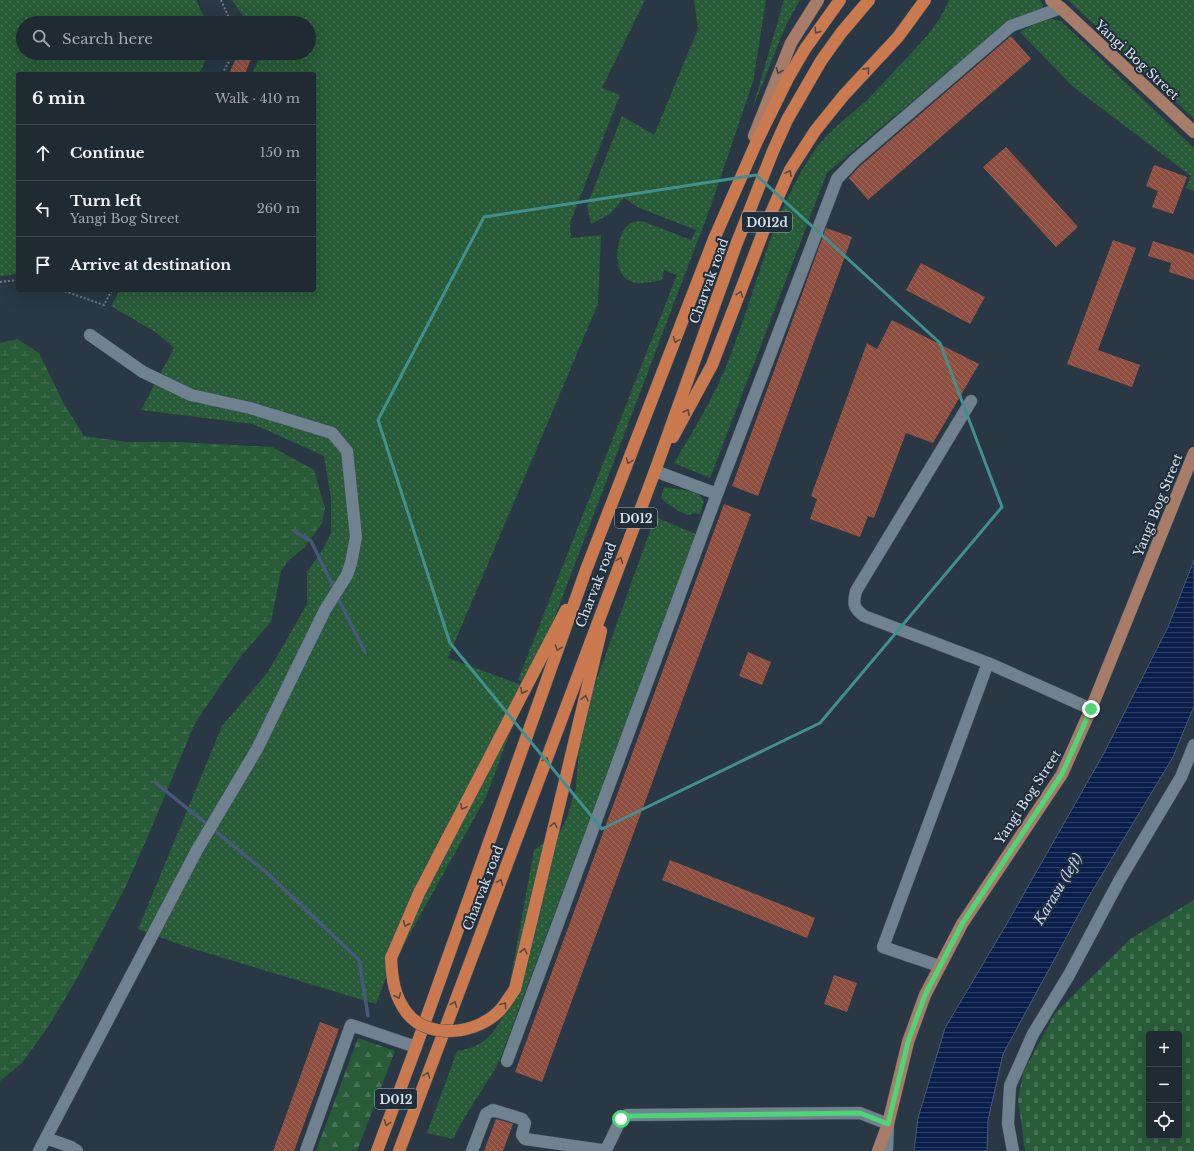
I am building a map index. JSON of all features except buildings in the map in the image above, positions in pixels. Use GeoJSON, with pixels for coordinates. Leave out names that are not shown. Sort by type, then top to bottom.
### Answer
{"type":"FeatureCollection","features":[{"type":"Feature","properties":{"kind":"highway","name":"Charvak road"},"geometry":{"type":"LineString","coordinates":[[377,1151],[416,1047],[586,570],[714,240],[757,141],[788,78],[805,49],[840,0]]}},
{"type":"Feature","properties":{"kind":"highway","name":"Charvak road"},"geometry":{"type":"LineString","coordinates":[[399,1151],[654,471],[736,245],[773,151],[787,120],[821,62],[841,33],[869,0]]}},
{"type":"Feature","properties":{"kind":"highway","name":"D012d"},"geometry":{"type":"LineString","coordinates":[[654,471],[712,366],[767,222],[790,170],[815,131],[844,95],[898,37],[925,0]]}},
{"type":"Feature","properties":{"kind":"highway"},"geometry":{"type":"LineString","coordinates":[[586,570],[419,893],[392,958],[392,981],[398,998],[404,1008],[408,1014],[420,1023],[435,1029],[458,1031],[485,1021],[500,1010],[515,989],[613,580]]}},
{"type":"Feature","properties":{"kind":"main road","name":"D012d"},"geometry":{"type":"LineString","coordinates":[[714,240],[784,59],[801,26],[818,0]]}},
{"type":"Feature","properties":{"kind":"main road","name":"Yangi Bog Street"},"geometry":{"type":"LineString","coordinates":[[1051,0],[1058,4],[1194,132]]}},
{"type":"Feature","properties":{"kind":"main road","name":"Yangi Bog Street"},"geometry":{"type":"LineString","coordinates":[[878,1151],[888,1124],[908,1042],[925,995],[962,924],[1062,774],[1091,709],[1194,453]]}},
{"type":"Feature","properties":{"kind":"street"},"geometry":{"type":"LineString","coordinates":[[507,1061],[716,494],[837,179],[855,160],[1011,26],[1058,4]]}},
{"type":"Feature","properties":{"kind":"street"},"geometry":{"type":"LineString","coordinates":[[39,1151],[197,850],[257,749],[326,610],[346,575],[354,550],[356,537],[356,524],[347,451],[332,433],[250,408],[191,395],[143,372],[90,335]]}},
{"type":"Feature","properties":{"kind":"street"},"geometry":{"type":"LineString","coordinates":[[971,401],[856,591],[854,605],[864,616],[988,663],[1091,709]]}},
{"type":"Feature","properties":{"kind":"street"},"geometry":{"type":"LineString","coordinates":[[654,471],[716,494]]}},
{"type":"Feature","properties":{"kind":"street"},"geometry":{"type":"LineString","coordinates":[[939,966],[883,947],[988,663]]}},
{"type":"Feature","properties":{"kind":"street"},"geometry":{"type":"LineString","coordinates":[[1013,1151],[1008,1124],[1010,1086],[1033,1034],[1069,975],[1119,882],[1181,777],[1194,745]]}},
{"type":"Feature","properties":{"kind":"street"},"geometry":{"type":"LineString","coordinates":[[306,1151],[351,1025],[416,1047]]}},
{"type":"Feature","properties":{"kind":"street"},"geometry":{"type":"LineString","coordinates":[[472,1151],[486,1114],[493,1110],[522,1119],[525,1123],[522,1135],[525,1139],[602,1150],[608,1148],[621,1119],[627,1116],[860,1113],[888,1124],[887,1151]]}},
{"type":"Feature","properties":{"kind":"street"},"geometry":{"type":"LineString","coordinates":[[46,1138],[71,1147],[77,1151]]}},
{"type":"Feature","properties":{"kind":"path"},"geometry":{"type":"LineString","coordinates":[[221,0],[228,16]]}},
{"type":"Feature","properties":{"kind":"path"},"geometry":{"type":"LineString","coordinates":[[223,72],[230,60]]}},
{"type":"Feature","properties":{"kind":"path"},"geometry":{"type":"LineString","coordinates":[[0,282],[16,280]]}},
{"type":"Feature","properties":{"kind":"path"},"geometry":{"type":"LineString","coordinates":[[66,292],[104,305],[111,292]]}},
{"type":"Feature","properties":{"kind":"highlighted area"},"geometry":{"type":"Polygon","coordinates":[[[756,175],[940,343],[1002,507],[820,723],[602,829],[450,643],[378,420],[484,217],[756,175]]]}},
{"type":"Feature","properties":{"kind":"green space"},"geometry":{"type":"Polygon","coordinates":[[[0,0],[196,0],[204,16],[16,16],[16,60],[206,60],[200,72],[16,72],[16,274],[0,276],[0,0]]]}},
{"type":"Feature","properties":{"kind":"green space"},"geometry":{"type":"Polygon","coordinates":[[[232,0],[645,0],[602,88],[620,95],[570,223],[571,238],[601,235],[598,304],[448,658],[527,687],[486,797],[387,975],[376,1004],[184,946],[138,929],[222,726],[268,672],[307,604],[307,572],[323,549],[331,533],[331,499],[324,456],[253,424],[141,410],[174,348],[157,333],[111,306],[119,292],[316,292],[316,72],[253,72],[259,60],[316,60],[316,16],[243,16],[232,0]]]}},
{"type":"Feature","properties":{"kind":"green space"},"geometry":{"type":"Polygon","coordinates":[[[694,0],[766,0],[753,82],[709,211],[529,685],[518,680],[677,275],[664,270],[662,280],[636,283],[628,280],[623,276],[618,262],[617,254],[620,238],[627,226],[638,221],[642,221],[691,240],[696,230],[639,208],[624,198],[610,214],[591,224],[587,206],[622,116],[654,135],[698,29],[694,0]]]}},
{"type":"Feature","properties":{"kind":"green space"},"geometry":{"type":"Polygon","coordinates":[[[784,0],[800,0],[786,25],[752,110],[784,0]]]}},
{"type":"Feature","properties":{"kind":"green space"},"geometry":{"type":"Polygon","coordinates":[[[949,0],[1040,0],[1043,7],[1003,25],[827,173],[710,478],[674,463],[719,383],[740,329],[774,230],[795,183],[808,160],[828,135],[867,100],[920,44],[939,19],[949,0]]]}},
{"type":"Feature","properties":{"kind":"green space"},"geometry":{"type":"Polygon","coordinates":[[[1068,0],[1194,0],[1194,119],[1068,0]]]}},
{"type":"Feature","properties":{"kind":"green space"},"geometry":{"type":"Polygon","coordinates":[[[1047,18],[1061,21],[1194,148],[1194,191],[1186,188],[1191,176],[1072,86],[1020,32],[1047,18]]]}},
{"type":"Feature","properties":{"kind":"green space"},"geometry":{"type":"Polygon","coordinates":[[[17,339],[39,353],[63,402],[84,436],[127,442],[177,442],[272,447],[314,470],[325,508],[322,523],[304,548],[289,560],[281,571],[271,622],[241,656],[195,723],[126,886],[75,982],[48,1027],[22,1063],[0,1081],[0,343],[17,339]]]}},
{"type":"Feature","properties":{"kind":"green space"},"geometry":{"type":"Polygon","coordinates":[[[664,487],[698,492],[704,502],[700,514],[695,513],[688,515],[667,503],[661,498],[664,487]]]}},
{"type":"Feature","properties":{"kind":"green space"},"geometry":{"type":"Polygon","coordinates":[[[655,517],[696,534],[499,1062],[453,1139],[427,1133],[457,1051],[473,1047],[485,1040],[495,1030],[504,1015],[534,850],[554,836],[562,828],[567,818],[576,787],[581,723],[655,517]]]}},
{"type":"Feature","properties":{"kind":"green space"},"geometry":{"type":"Polygon","coordinates":[[[1194,900],[1194,1151],[1025,1151],[1018,1100],[1023,1073],[1055,1013],[1130,939],[1194,900]]]}},
{"type":"Feature","properties":{"kind":"green space"},"geometry":{"type":"Polygon","coordinates":[[[358,1038],[395,1051],[357,1151],[316,1151],[358,1038]]]}},
{"type":"Feature","properties":{"kind":"water","name":"Karasu (left)"},"geometry":{"type":"Polygon","coordinates":[[[1194,560],[1194,706],[1173,757],[1085,903],[1003,1054],[988,1120],[987,1151],[914,1151],[918,1118],[945,1028],[1006,925],[1104,753],[1168,627],[1194,560]]]}},
{"type":"Feature","properties":{"kind":"waterway"},"geometry":{"type":"LineString","coordinates":[[294,531],[311,541],[335,590]]}},
{"type":"Feature","properties":{"kind":"waterway"},"geometry":{"type":"LineString","coordinates":[[337,596],[365,652]]}},
{"type":"Feature","properties":{"kind":"waterway"},"geometry":{"type":"LineString","coordinates":[[156,783],[266,872],[359,960],[368,1016]]}},
{"type":"Feature","properties":{"kind":"route"},"geometry":{"type":"LineString","coordinates":[[621,1119],[627,1116],[860,1113],[888,1124],[908,1042],[925,995],[939,966],[962,924],[1062,774],[1091,709]]}}]}
